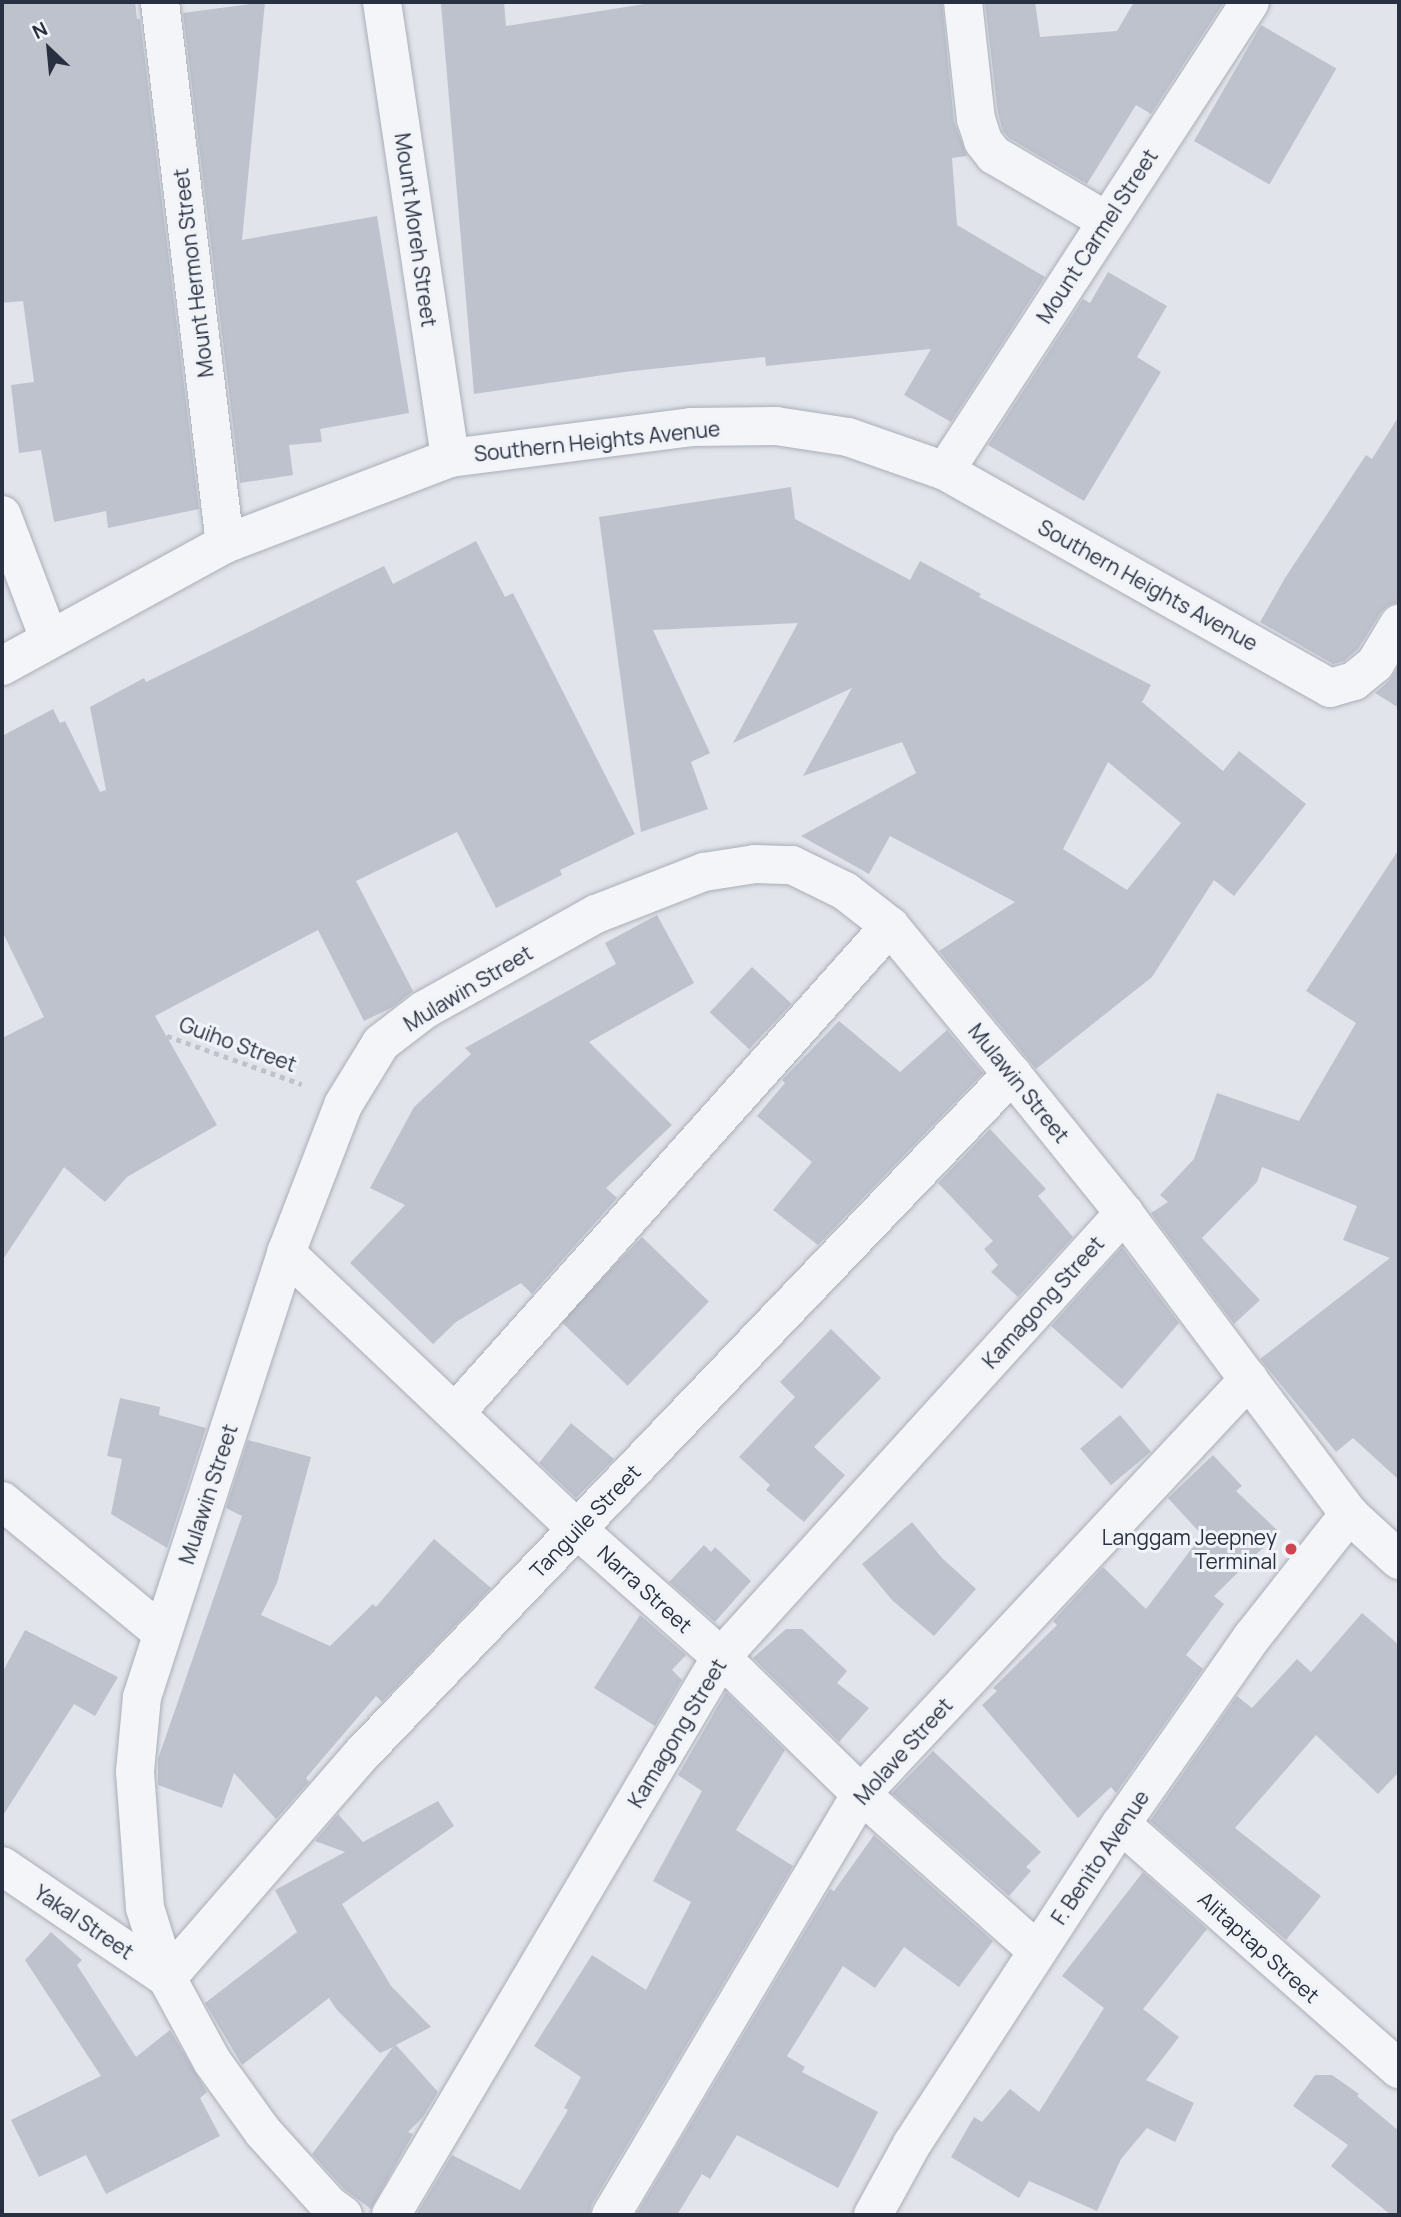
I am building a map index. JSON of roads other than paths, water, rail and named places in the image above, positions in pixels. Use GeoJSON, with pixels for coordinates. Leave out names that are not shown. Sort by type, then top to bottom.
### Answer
{"type":"FeatureCollection","features":[{"type":"Feature","properties":{"kind":"street","name":"Mount Hermon Street"},"geometry":{"type":"LineString","coordinates":[[160,2],[225,544]]}},
{"type":"Feature","properties":{"kind":"street","name":"Mount Moreh Street"},"geometry":{"type":"LineString","coordinates":[[382,2],[450,458]]}},
{"type":"Feature","properties":{"kind":"street"},"geometry":{"type":"LineString","coordinates":[[963,2],[976,118],[983,141],[994,155],[1107,221]]}},
{"type":"Feature","properties":{"kind":"street","name":"Mount Carmel Street"},"geometry":{"type":"LineString","coordinates":[[945,471],[1250,2]]}},
{"type":"Feature","properties":{"kind":"street","name":"Southern Heights Avenue"},"geometry":{"type":"LineString","coordinates":[[2,666],[225,544],[450,458],[691,427],[776,426],[848,437],[945,471],[1330,688],[1354,681],[1374,664],[1399,624]]}},
{"type":"Feature","properties":{"kind":"street"},"geometry":{"type":"LineString","coordinates":[[2,515],[50,639]]}},
{"type":"Feature","properties":{"kind":"street","name":"Mulawin Street"},"geometry":{"type":"LineString","coordinates":[[343,2215],[329,2205],[263,2132],[212,2061],[167,1978],[145,1908],[135,1771],[142,1697],[286,1253],[343,1105],[381,1043],[424,1010],[596,914],[704,872],[755,864],[792,865],[845,891],[890,926],[1124,1213],[1349,1514],[1399,1560]]}},
{"type":"Feature","properties":{"kind":"street"},"geometry":{"type":"LineString","coordinates":[[455,1413],[890,926]]}},
{"type":"Feature","properties":{"kind":"street","name":"Tanguile Street"},"geometry":{"type":"LineString","coordinates":[[167,1978],[360,1756],[1012,1074]]}},
{"type":"Feature","properties":{"kind":"street","name":"Kamagong Street"},"geometry":{"type":"LineString","coordinates":[[391,2215],[721,1657],[1124,1213]]}},
{"type":"Feature","properties":{"kind":"street","name":"Narra Street"},"geometry":{"type":"LineString","coordinates":[[286,1253],[577,1529],[721,1657],[861,1794],[1037,1951]]}},
{"type":"Feature","properties":{"kind":"street","name":"Molave Street"},"geometry":{"type":"LineString","coordinates":[[611,2215],[861,1794],[1249,1380]]}},
{"type":"Feature","properties":{"kind":"street"},"geometry":{"type":"LineString","coordinates":[[2,1501],[162,1632]]}},
{"type":"Feature","properties":{"kind":"street","name":"F. Benito Avenue"},"geometry":{"type":"LineString","coordinates":[[873,2215],[912,2144],[1121,1824],[1252,1637],[1349,1514]]}},
{"type":"Feature","properties":{"kind":"street","name":"Alitaptap Street"},"geometry":{"type":"LineString","coordinates":[[1121,1824],[1399,2069]]}},
{"type":"Feature","properties":{"kind":"street","name":"Yakal Street"},"geometry":{"type":"LineString","coordinates":[[2,1866],[167,1978]]}},
{"type":"Feature","properties":{"kind":"place","name":"Langgam Jeepney Terminal"},"geometry":{"type":"Point","coordinates":[1291,1549]}}]}
